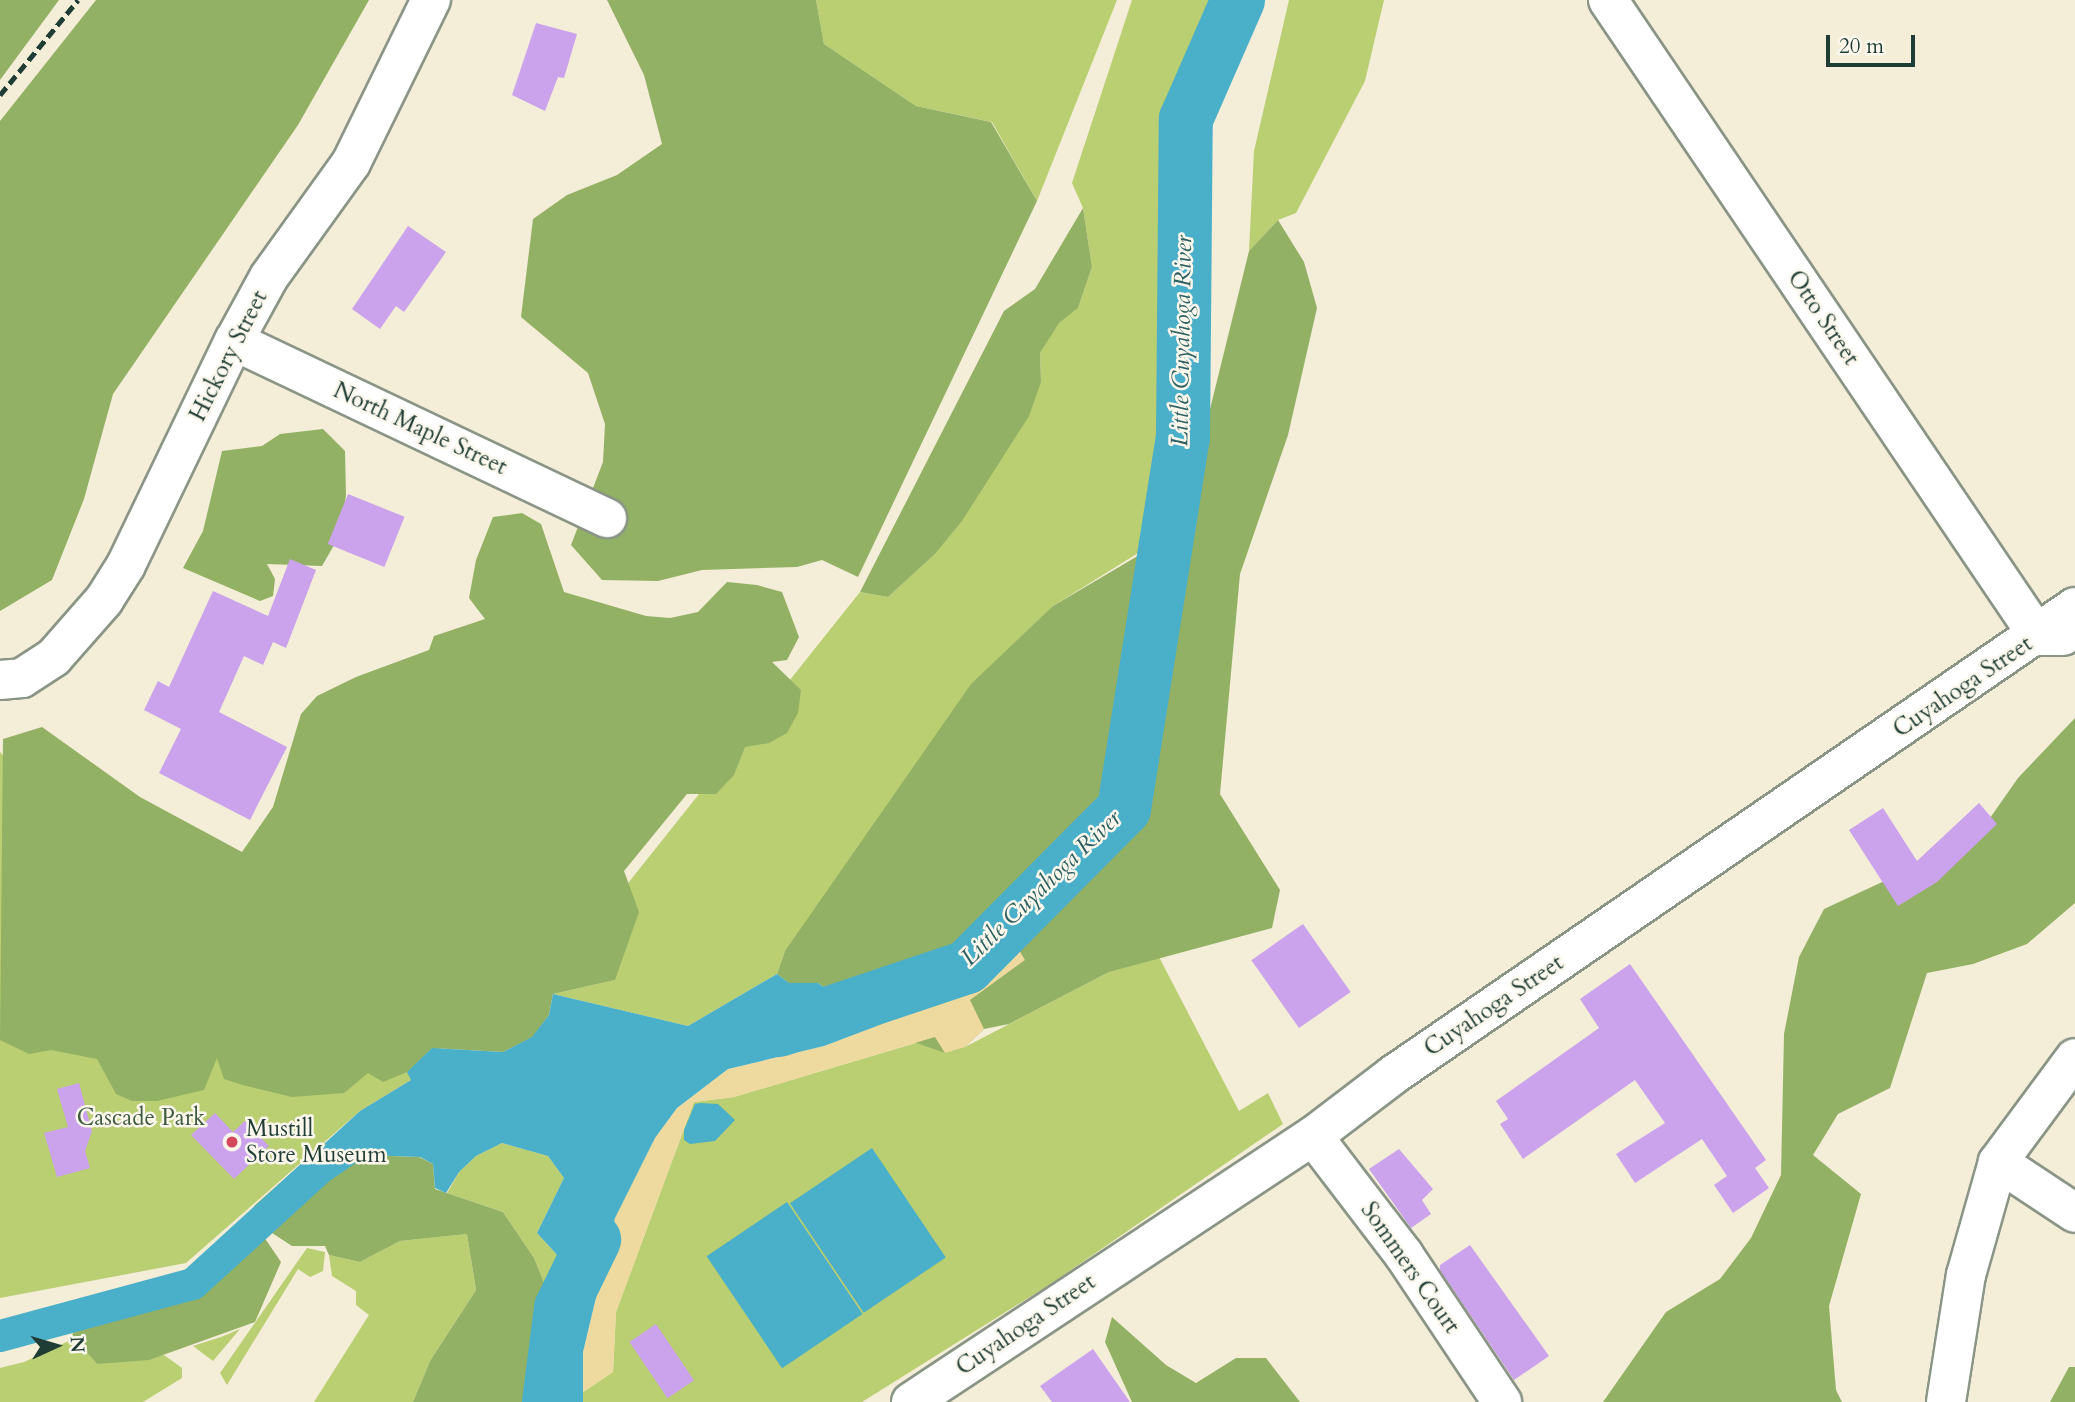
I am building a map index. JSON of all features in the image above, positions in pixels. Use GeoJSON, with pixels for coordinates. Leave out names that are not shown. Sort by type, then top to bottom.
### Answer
{"type":"FeatureCollection","features":[{"type":"Feature","properties":{"kind":"street","name":"Hickory Street"},"geometry":{"type":"LineString","coordinates":[[0,680],[22,678],[51,660],[104,600],[126,565],[234,341],[269,277],[351,163],[431,0]]}},
{"type":"Feature","properties":{"kind":"street","name":"Otto Street"},"geometry":{"type":"LineString","coordinates":[[1608,0],[2057,636]]}},
{"type":"Feature","properties":{"kind":"street","name":"North Maple Street"},"geometry":{"type":"LineString","coordinates":[[234,341],[607,518]]}},
{"type":"Feature","properties":{"kind":"street","name":"Cuyahoga Street"},"geometry":{"type":"LineString","coordinates":[[911,1402],[1313,1136],[1393,1075],[2057,636],[2075,607]]}},
{"type":"Feature","properties":{"kind":"street"},"geometry":{"type":"LineString","coordinates":[[1946,1402],[1966,1275],[1998,1162],[2075,1058]]}},
{"type":"Feature","properties":{"kind":"street","name":"Sommers Court"},"geometry":{"type":"LineString","coordinates":[[1313,1136],[1404,1255],[1502,1402]]}},
{"type":"Feature","properties":{"kind":"street"},"geometry":{"type":"LineString","coordinates":[[1998,1162],[2075,1213]]}},
{"type":"Feature","properties":{"kind":"green space"},"geometry":{"type":"Polygon","coordinates":[[[0,0],[59,0],[0,80],[0,0]]]}},
{"type":"Feature","properties":{"kind":"green space"},"geometry":{"type":"Polygon","coordinates":[[[96,0],[369,0],[298,125],[113,394],[84,499],[52,580],[0,611],[0,121],[96,0]]]}},
{"type":"Feature","properties":{"kind":"green space"},"geometry":{"type":"Polygon","coordinates":[[[607,0],[816,0],[824,44],[916,106],[991,122],[1037,201],[858,577],[822,560],[797,567],[702,570],[658,581],[602,580],[571,545],[603,462],[605,424],[588,373],[521,317],[533,219],[567,195],[617,175],[662,144],[644,75],[607,0]]]}},
{"type":"Feature","properties":{"kind":"green space"},"geometry":{"type":"Polygon","coordinates":[[[816,0],[1117,0],[1037,201],[992,122],[916,106],[824,44],[816,0]]]}},
{"type":"Feature","properties":{"kind":"green space"},"geometry":{"type":"Polygon","coordinates":[[[1132,0],[1216,0],[1186,110],[1196,97],[1186,119],[1183,438],[1167,535],[1053,606],[785,951],[777,974],[688,1026],[553,994],[615,980],[617,897],[860,592],[888,597],[934,555],[1041,382],[1040,353],[1057,324],[1078,308],[1092,267],[1083,208],[1072,183],[1132,0]]]}},
{"type":"Feature","properties":{"kind":"green space"},"geometry":{"type":"Polygon","coordinates":[[[1289,0],[1384,0],[1365,81],[1296,213],[1278,220],[1249,251],[1254,151],[1289,0]]]}},
{"type":"Feature","properties":{"kind":"green space"},"geometry":{"type":"Polygon","coordinates":[[[1083,208],[1092,267],[1078,308],[1059,323],[1040,353],[1041,382],[1029,416],[962,521],[934,555],[888,597],[860,592],[1004,311],[1035,289],[1083,208]]]}},
{"type":"Feature","properties":{"kind":"green space"},"geometry":{"type":"Polygon","coordinates":[[[1278,220],[1304,262],[1317,308],[1288,435],[1240,574],[1220,794],[1280,890],[1272,928],[1109,972],[1009,1024],[984,1029],[965,1047],[945,1053],[886,1032],[818,983],[789,983],[777,974],[785,951],[971,684],[1053,606],[1180,531],[1249,251],[1278,220]]]}},
{"type":"Feature","properties":{"kind":"green space"},"geometry":{"type":"Polygon","coordinates":[[[323,429],[345,451],[346,495],[341,533],[322,566],[267,564],[275,579],[273,596],[260,601],[183,568],[203,531],[222,451],[262,446],[280,434],[323,429]]]}},
{"type":"Feature","properties":{"kind":"green space"},"geometry":{"type":"Polygon","coordinates":[[[522,513],[541,524],[564,592],[646,616],[670,618],[698,612],[727,582],[757,585],[782,592],[799,637],[787,660],[772,662],[801,690],[798,713],[787,733],[769,743],[745,747],[734,775],[716,794],[687,794],[624,871],[639,912],[615,980],[553,994],[549,1015],[533,1037],[503,1052],[432,1048],[407,1072],[383,1082],[368,1073],[344,1093],[292,1097],[243,1085],[224,1079],[217,1058],[204,1090],[157,1101],[132,1101],[116,1094],[97,1059],[51,1050],[29,1054],[0,1040],[3,739],[42,727],[140,797],[242,852],[273,807],[301,714],[317,696],[356,677],[429,650],[434,636],[485,619],[469,598],[476,560],[493,517],[522,513]]]}},
{"type":"Feature","properties":{"kind":"green space"},"geometry":{"type":"Polygon","coordinates":[[[2075,718],[2075,903],[2027,944],[1973,964],[1927,973],[1890,1088],[1838,1114],[1813,1155],[1861,1194],[1829,1306],[1836,1390],[1842,1402],[1603,1402],[1666,1312],[1720,1279],[1751,1238],[1781,1175],[1784,1034],[1799,957],[1824,909],[1893,877],[1990,818],[2018,778],[2075,718]]]}},
{"type":"Feature","properties":{"kind":"green space","name":"Cascade Park"},"geometry":{"type":"Polygon","coordinates":[[[0,752],[300,1081],[597,886],[411,1080],[360,1111],[186,1263],[0,1298],[0,752]]]}},
{"type":"Feature","properties":{"kind":"green space"},"geometry":{"type":"Polygon","coordinates":[[[1159,957],[1239,1111],[1268,1093],[1283,1124],[1052,1283],[862,1402],[583,1402],[583,1392],[613,1372],[616,1312],[694,1102],[734,1097],[936,1037],[945,1053],[965,1047],[1109,972],[1159,957]]]}},
{"type":"Feature","properties":{"kind":"green space"},"geometry":{"type":"Polygon","coordinates":[[[502,1143],[548,1156],[564,1178],[537,1233],[560,1258],[560,1322],[534,1258],[503,1212],[447,1193],[459,1172],[476,1156],[502,1143]]]}},
{"type":"Feature","properties":{"kind":"green space"},"geometry":{"type":"Polygon","coordinates":[[[324,1144],[364,1155],[419,1157],[433,1164],[435,1189],[503,1212],[534,1258],[560,1322],[549,1402],[413,1402],[430,1361],[476,1290],[467,1234],[400,1241],[360,1262],[329,1255],[325,1246],[292,1246],[269,1231],[254,1206],[324,1144]]]}},
{"type":"Feature","properties":{"kind":"green space"},"geometry":{"type":"Polygon","coordinates":[[[467,1234],[476,1290],[430,1361],[413,1402],[314,1402],[369,1315],[356,1305],[356,1291],[332,1276],[329,1255],[360,1262],[400,1241],[467,1234]]]}},
{"type":"Feature","properties":{"kind":"green space"},"geometry":{"type":"Polygon","coordinates":[[[235,1236],[264,1237],[281,1262],[255,1322],[149,1360],[97,1364],[72,1335],[92,1303],[130,1286],[158,1288],[207,1261],[235,1236]]]}},
{"type":"Feature","properties":{"kind":"green space"},"geometry":{"type":"Polygon","coordinates":[[[307,1248],[325,1252],[323,1271],[310,1277],[298,1269],[227,1385],[220,1373],[307,1248]]]}},
{"type":"Feature","properties":{"kind":"green space"},"geometry":{"type":"Polygon","coordinates":[[[1112,1317],[1166,1365],[1196,1383],[1236,1358],[1266,1358],[1300,1402],[1132,1402],[1105,1342],[1112,1317]]]}},
{"type":"Feature","properties":{"kind":"green space"},"geometry":{"type":"Polygon","coordinates":[[[240,1329],[213,1361],[193,1346],[221,1337],[240,1329]]]}},
{"type":"Feature","properties":{"kind":"green space"},"geometry":{"type":"Polygon","coordinates":[[[75,1338],[97,1364],[164,1355],[182,1368],[182,1378],[143,1402],[0,1402],[0,1368],[24,1362],[75,1338]]]}},
{"type":"Feature","properties":{"kind":"green space"},"geometry":{"type":"Polygon","coordinates":[[[2069,1367],[2075,1367],[2075,1402],[2050,1402],[2069,1367]]]}},
{"type":"Feature","properties":{"kind":"sand"},"geometry":{"type":"Polygon","coordinates":[[[1016,945],[1025,960],[970,1000],[984,1029],[965,1047],[945,1053],[935,1037],[734,1097],[694,1102],[616,1312],[613,1372],[583,1392],[583,1352],[615,1217],[655,1138],[677,1108],[728,1069],[824,1046],[895,1019],[953,965],[1016,945]]]}},
{"type":"Feature","properties":{"kind":"water"},"geometry":{"type":"Polygon","coordinates":[[[777,974],[789,983],[818,983],[877,1026],[824,1046],[728,1069],[677,1108],[655,1138],[615,1218],[583,1352],[583,1402],[549,1402],[561,1308],[560,1258],[537,1233],[564,1178],[548,1156],[502,1143],[476,1156],[459,1172],[446,1193],[435,1188],[433,1164],[420,1157],[364,1155],[324,1144],[360,1111],[411,1080],[407,1072],[432,1048],[503,1052],[532,1037],[549,1015],[553,994],[688,1026],[777,974]]]}},
{"type":"Feature","properties":{"kind":"water"},"geometry":{"type":"Polygon","coordinates":[[[695,1104],[718,1104],[735,1120],[715,1141],[690,1144],[684,1140],[684,1130],[695,1104]]]}},
{"type":"Feature","properties":{"kind":"water"},"geometry":{"type":"Polygon","coordinates":[[[872,1148],[946,1257],[864,1313],[790,1203],[872,1148]]]}},
{"type":"Feature","properties":{"kind":"water"},"geometry":{"type":"Polygon","coordinates":[[[787,1202],[862,1314],[782,1368],[707,1256],[787,1202]]]}},
{"type":"Feature","properties":{"kind":"building"},"geometry":{"type":"Polygon","coordinates":[[[536,23],[577,34],[564,78],[558,77],[545,111],[512,95],[536,23]]]}},
{"type":"Feature","properties":{"kind":"building"},"geometry":{"type":"Polygon","coordinates":[[[408,226],[446,252],[404,312],[396,306],[380,329],[352,309],[408,226]]]}},
{"type":"Feature","properties":{"kind":"building"},"geometry":{"type":"Polygon","coordinates":[[[348,494],[405,517],[384,567],[328,544],[348,494]]]}},
{"type":"Feature","properties":{"kind":"building"},"geometry":{"type":"Polygon","coordinates":[[[290,559],[316,570],[286,648],[273,642],[263,665],[244,656],[219,712],[287,747],[250,820],[159,773],[181,729],[144,710],[158,681],[169,687],[213,591],[268,616],[290,559]]]}},
{"type":"Feature","properties":{"kind":"building"},"geometry":{"type":"Polygon","coordinates":[[[1979,803],[1997,824],[1937,882],[1898,906],[1849,830],[1883,808],[1917,861],[1979,803]]]}},
{"type":"Feature","properties":{"kind":"building"},"geometry":{"type":"Polygon","coordinates":[[[1303,924],[1351,992],[1299,1028],[1251,960],[1303,924]]]}},
{"type":"Feature","properties":{"kind":"building"},"geometry":{"type":"Polygon","coordinates":[[[1630,964],[1766,1160],[1755,1168],[1769,1188],[1733,1213],[1714,1185],[1727,1176],[1702,1139],[1635,1183],[1616,1154],[1665,1123],[1635,1080],[1523,1159],[1500,1124],[1508,1119],[1496,1101],[1599,1028],[1580,999],[1630,964]]]}},
{"type":"Feature","properties":{"kind":"building"},"geometry":{"type":"Polygon","coordinates":[[[79,1083],[92,1131],[85,1151],[90,1168],[57,1177],[44,1133],[68,1127],[57,1089],[79,1083]]]}},
{"type":"Feature","properties":{"kind":"building","name":"Mustill Store Museum"},"geometry":{"type":"Polygon","coordinates":[[[215,1113],[233,1132],[245,1121],[269,1146],[234,1179],[191,1135],[215,1113]]]}},
{"type":"Feature","properties":{"kind":"building"},"geometry":{"type":"Polygon","coordinates":[[[1399,1149],[1433,1189],[1422,1200],[1431,1214],[1411,1228],[1369,1169],[1399,1149]]]}},
{"type":"Feature","properties":{"kind":"building"},"geometry":{"type":"Polygon","coordinates":[[[1470,1245],[1549,1356],[1514,1380],[1440,1270],[1440,1265],[1470,1245]]]}},
{"type":"Feature","properties":{"kind":"building"},"geometry":{"type":"Polygon","coordinates":[[[656,1324],[694,1380],[667,1398],[629,1342],[656,1324]]]}},
{"type":"Feature","properties":{"kind":"building"},"geometry":{"type":"Polygon","coordinates":[[[1093,1349],[1130,1402],[1052,1402],[1040,1386],[1093,1349]]]}},
{"type":"Feature","properties":{"kind":"waterway","name":"Little Cuyahoga River"},"geometry":{"type":"LineString","coordinates":[[779,1030],[967,967],[1124,809],[1183,438],[1186,119],[1238,0]]}},
{"type":"Feature","properties":{"kind":"waterway"},"geometry":{"type":"LineString","coordinates":[[0,1336],[193,1284],[320,1168],[382,1126]]}},
{"type":"Feature","properties":{"kind":"waterway","name":"Little Cuyahoga River"},"geometry":{"type":"LineString","coordinates":[[549,1402],[561,1308],[594,1240]]}},
{"type":"Feature","properties":{"kind":"railway"},"geometry":{"type":"LineString","coordinates":[[0,95],[78,0]]}},
{"type":"Feature","properties":{"kind":"place","name":"Mustill Store Museum"},"geometry":{"type":"Point","coordinates":[232,1142]}}]}
